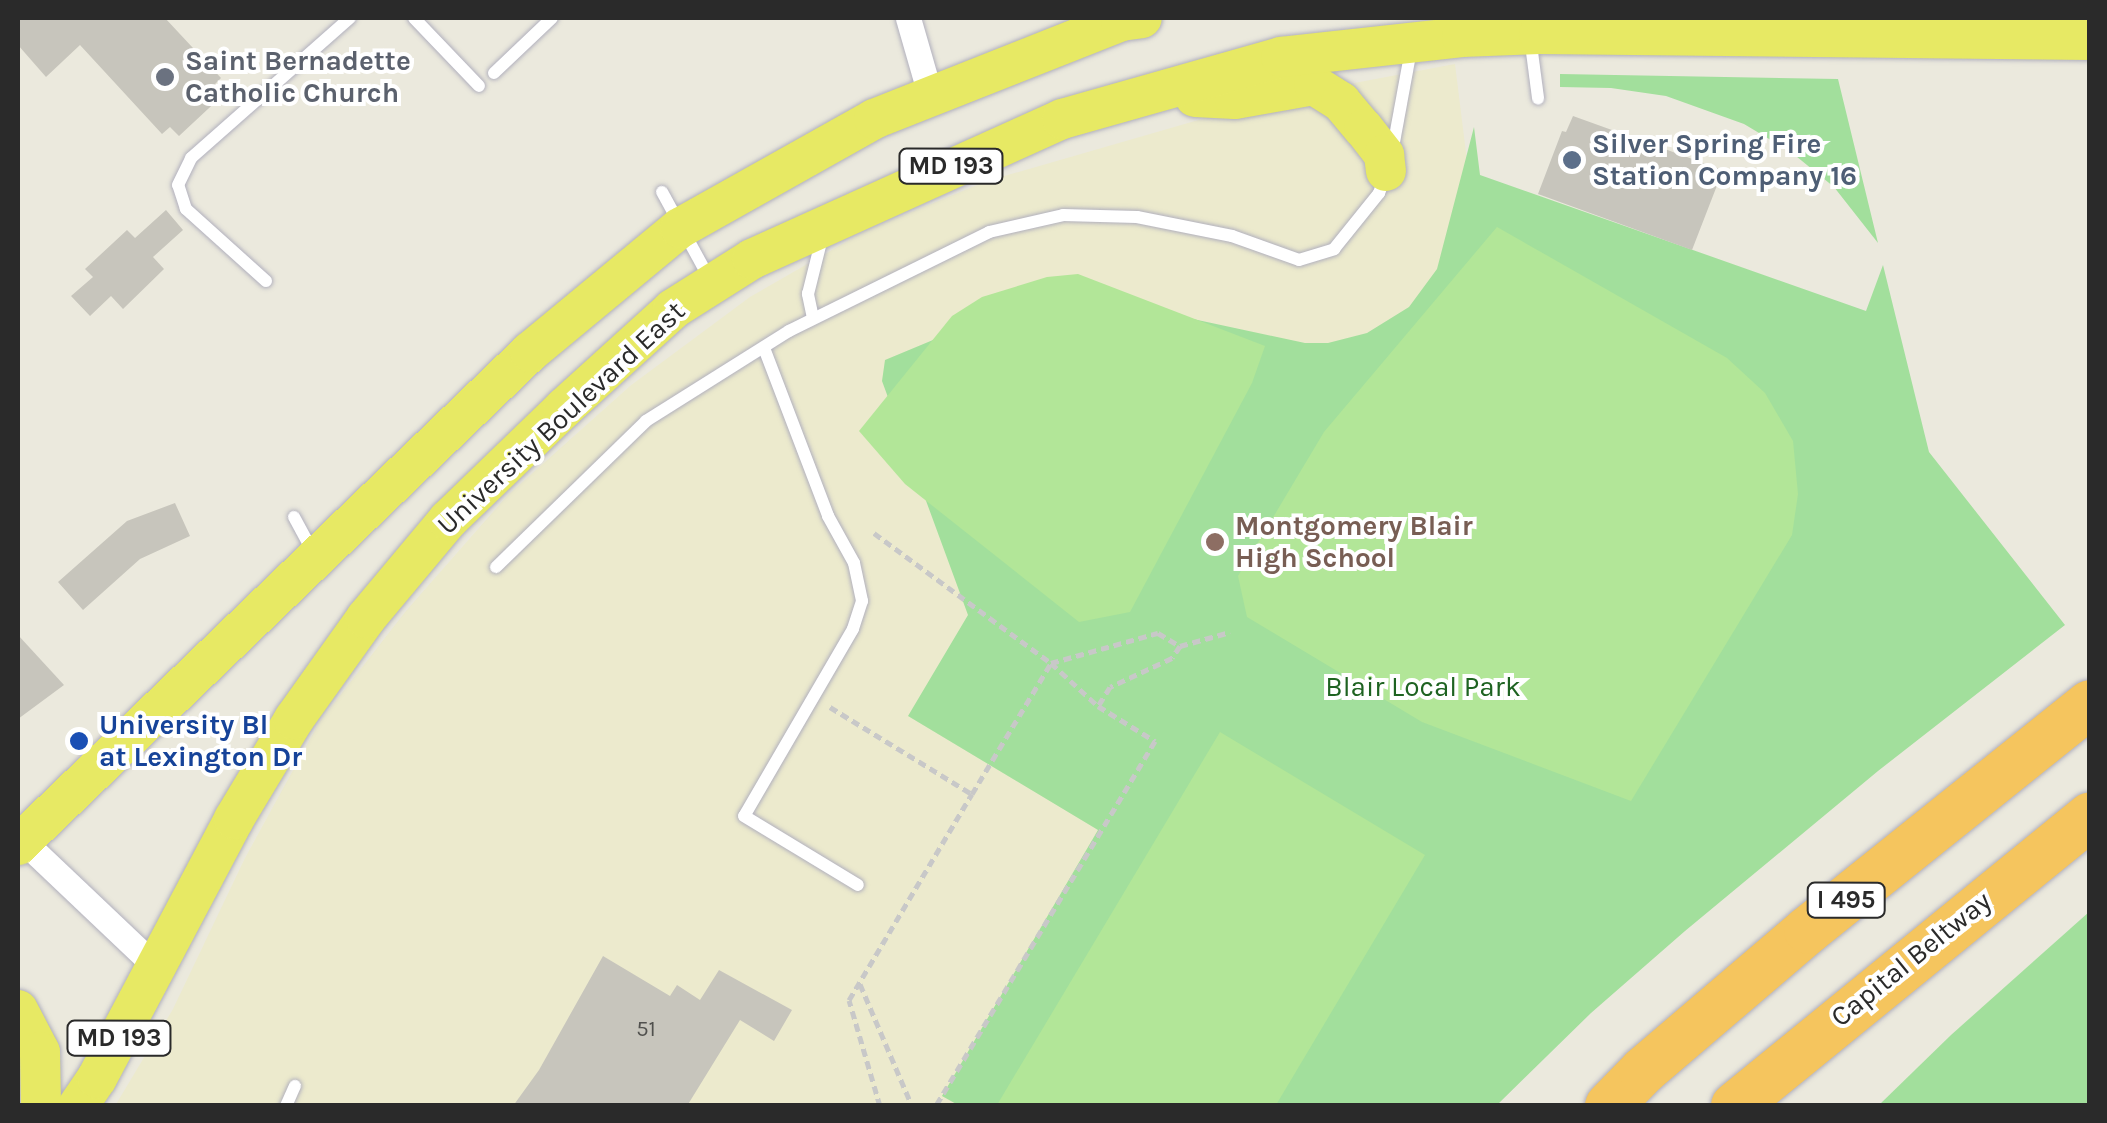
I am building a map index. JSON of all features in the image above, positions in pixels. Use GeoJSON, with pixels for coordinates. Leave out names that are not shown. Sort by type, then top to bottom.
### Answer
{"type":"FeatureCollection","features":[{"type":"Feature","properties":{"kind":"highway","name":"I 495"},"geometry":{"type":"LineString","coordinates":[[1610,1106],[1643,1071],[1808,930],[2090,704]]}},
{"type":"Feature","properties":{"kind":"highway","name":"Capital Beltway"},"geometry":{"type":"LineString","coordinates":[[1735,1106],[1859,1000],[2090,816]]}},
{"type":"Feature","properties":{"kind":"highway"},"geometry":{"type":"LineString","coordinates":[[1859,1000],[2090,843]]}},
{"type":"Feature","properties":{"kind":"main road","name":"MD 193"},"geometry":{"type":"LineString","coordinates":[[19,840],[530,352],[671,210],[930,94],[1121,21],[1142,18]]}},
{"type":"Feature","properties":{"kind":"main road","name":"University Boulevard East"},"geometry":{"type":"LineString","coordinates":[[78,1106],[98,1078],[264,769],[366,618],[448,520],[673,309],[752,258],[1062,119],[1281,58],[1406,34],[1461,27],[1529,35],[2090,40]]}},
{"type":"Feature","properties":{"kind":"main road"},"geometry":{"type":"LineString","coordinates":[[1166,91],[1198,98],[1236,99],[1314,85],[1341,102],[1364,128],[1384,155],[1386,171]]}},
{"type":"Feature","properties":{"kind":"main road"},"geometry":{"type":"LineString","coordinates":[[18,1010],[40,1052],[41,1106]]}},
{"type":"Feature","properties":{"kind":"street"},"geometry":{"type":"LineString","coordinates":[[908,18],[930,94]]}},
{"type":"Feature","properties":{"kind":"street"},"geometry":{"type":"LineString","coordinates":[[19,840],[156,967]]}},
{"type":"Feature","properties":{"kind":"lane"},"geometry":{"type":"LineString","coordinates":[[266,281],[186,210],[178,184],[191,158],[350,18]]}},
{"type":"Feature","properties":{"kind":"lane"},"geometry":{"type":"LineString","coordinates":[[414,18],[479,86]]}},
{"type":"Feature","properties":{"kind":"lane"},"geometry":{"type":"LineString","coordinates":[[494,72],[552,18]]}},
{"type":"Feature","properties":{"kind":"lane"},"geometry":{"type":"LineString","coordinates":[[496,567],[646,420],[813,318],[989,232],[1063,216],[1137,217],[1200,229],[1299,260],[1334,250],[1379,194],[1386,171],[1406,34]]}},
{"type":"Feature","properties":{"kind":"lane"},"geometry":{"type":"LineString","coordinates":[[1529,35],[1538,98]]}},
{"type":"Feature","properties":{"kind":"lane"},"geometry":{"type":"LineString","coordinates":[[671,210],[712,284]]}},
{"type":"Feature","properties":{"kind":"lane"},"geometry":{"type":"LineString","coordinates":[[813,318],[808,294],[824,228]]}},
{"type":"Feature","properties":{"kind":"lane"},"geometry":{"type":"LineString","coordinates":[[764,348],[828,516],[854,562],[862,601],[853,629],[744,816],[858,885]]}},
{"type":"Feature","properties":{"kind":"lane"},"geometry":{"type":"LineString","coordinates":[[294,517],[315,555]]}},
{"type":"Feature","properties":{"kind":"lane"},"geometry":{"type":"LineString","coordinates":[[286,1106],[296,1086]]}},
{"type":"Feature","properties":{"kind":"path"},"geometry":{"type":"LineString","coordinates":[[874,533],[1051,663],[1098,706],[1155,742],[936,1106]]}},
{"type":"Feature","properties":{"kind":"path"},"geometry":{"type":"LineString","coordinates":[[1098,706],[1110,687],[1172,658],[1180,646],[1230,632]]}},
{"type":"Feature","properties":{"kind":"path"},"geometry":{"type":"LineString","coordinates":[[880,1106],[849,1000],[1051,663],[1158,633],[1180,646]]}},
{"type":"Feature","properties":{"kind":"path"},"geometry":{"type":"LineString","coordinates":[[827,705],[972,794]]}},
{"type":"Feature","properties":{"kind":"path"},"geometry":{"type":"LineString","coordinates":[[859,982],[912,1106]]}},
{"type":"Feature","properties":{"kind":"shaded area","name":"Montgomery Blair High School"},"geometry":{"type":"Polygon","coordinates":[[[1455,64],[1469,177],[1444,1105],[115,1106],[173,1009],[245,858],[320,721],[406,611],[507,496],[630,386],[750,297],[865,231],[987,181],[1275,98],[1455,64]]]}},
{"type":"Feature","properties":{"kind":"green space"},"geometry":{"type":"Polygon","coordinates":[[[1560,74],[1838,79],[1878,243],[1834,187],[1791,152],[1744,124],[1666,96],[1611,88],[1560,87],[1560,74]]]}},
{"type":"Feature","properties":{"kind":"green space","name":"Blair Local Park"},"geometry":{"type":"Polygon","coordinates":[[[1474,127],[1480,175],[1866,311],[1883,265],[1929,452],[2065,625],[1878,771],[1685,931],[1591,1013],[1497,1105],[958,1105],[942,1096],[1098,830],[908,716],[968,615],[882,381],[885,360],[945,335],[1179,316],[1305,343],[1328,343],[1367,333],[1409,307],[1437,269],[1474,127]]]}},
{"type":"Feature","properties":{"kind":"green space"},"geometry":{"type":"Polygon","coordinates":[[[1497,227],[1727,358],[1765,393],[1793,441],[1798,494],[1792,535],[1631,801],[1422,722],[1247,617],[1238,576],[1324,432],[1497,227]]]}},
{"type":"Feature","properties":{"kind":"green space"},"geometry":{"type":"Polygon","coordinates":[[[1078,274],[1265,346],[1252,383],[1130,612],[1079,622],[905,484],[859,431],[952,316],[982,297],[1047,277],[1078,274]]]}},
{"type":"Feature","properties":{"kind":"green space"},"geometry":{"type":"Polygon","coordinates":[[[1220,732],[1425,855],[1276,1105],[997,1105],[1220,732]]]}},
{"type":"Feature","properties":{"kind":"green space"},"geometry":{"type":"Polygon","coordinates":[[[2089,912],[2089,1105],[1879,1105],[1951,1035],[2089,912]]]}},
{"type":"Feature","properties":{"kind":"building","name":"Saint Bernadette Catholic Church"},"geometry":{"type":"Polygon","coordinates":[[[18,18],[165,18],[221,78],[214,85],[223,95],[179,136],[170,127],[162,134],[80,45],[46,77],[18,45],[18,18]]]}},
{"type":"Feature","properties":{"kind":"building"},"geometry":{"type":"Polygon","coordinates":[[[1573,116],[1723,170],[1692,250],[1538,194],[1562,131],[1566,132],[1573,116]]]}},
{"type":"Feature","properties":{"kind":"building"},"geometry":{"type":"Polygon","coordinates":[[[166,210],[183,230],[153,257],[164,269],[123,309],[111,296],[90,316],[71,296],[93,277],[85,269],[127,230],[135,238],[166,210]]]}},
{"type":"Feature","properties":{"kind":"building"},"geometry":{"type":"Polygon","coordinates":[[[175,503],[190,536],[140,559],[83,610],[58,582],[127,521],[175,503]]]}},
{"type":"Feature","properties":{"kind":"building"},"geometry":{"type":"Polygon","coordinates":[[[18,635],[64,685],[18,719],[18,635]]]}},
{"type":"Feature","properties":{"kind":"building"},"geometry":{"type":"Polygon","coordinates":[[[603,956],[670,996],[677,985],[700,1000],[719,970],[792,1010],[774,1041],[740,1020],[687,1106],[513,1106],[539,1070],[603,956]]]}},
{"type":"Feature","properties":{"kind":"place","name":"Saint Bernadette Catholic Church"},"geometry":{"type":"Point","coordinates":[165,77]}},
{"type":"Feature","properties":{"kind":"place","name":"Silver Spring Fire Station Company 16"},"geometry":{"type":"Point","coordinates":[1572,160]}},
{"type":"Feature","properties":{"kind":"place","name":"Montgomery Blair High School"},"geometry":{"type":"Point","coordinates":[1215,542]}},
{"type":"Feature","properties":{"kind":"place","name":"University Bl at Lexington Dr"},"geometry":{"type":"Point","coordinates":[79,741]}}]}
